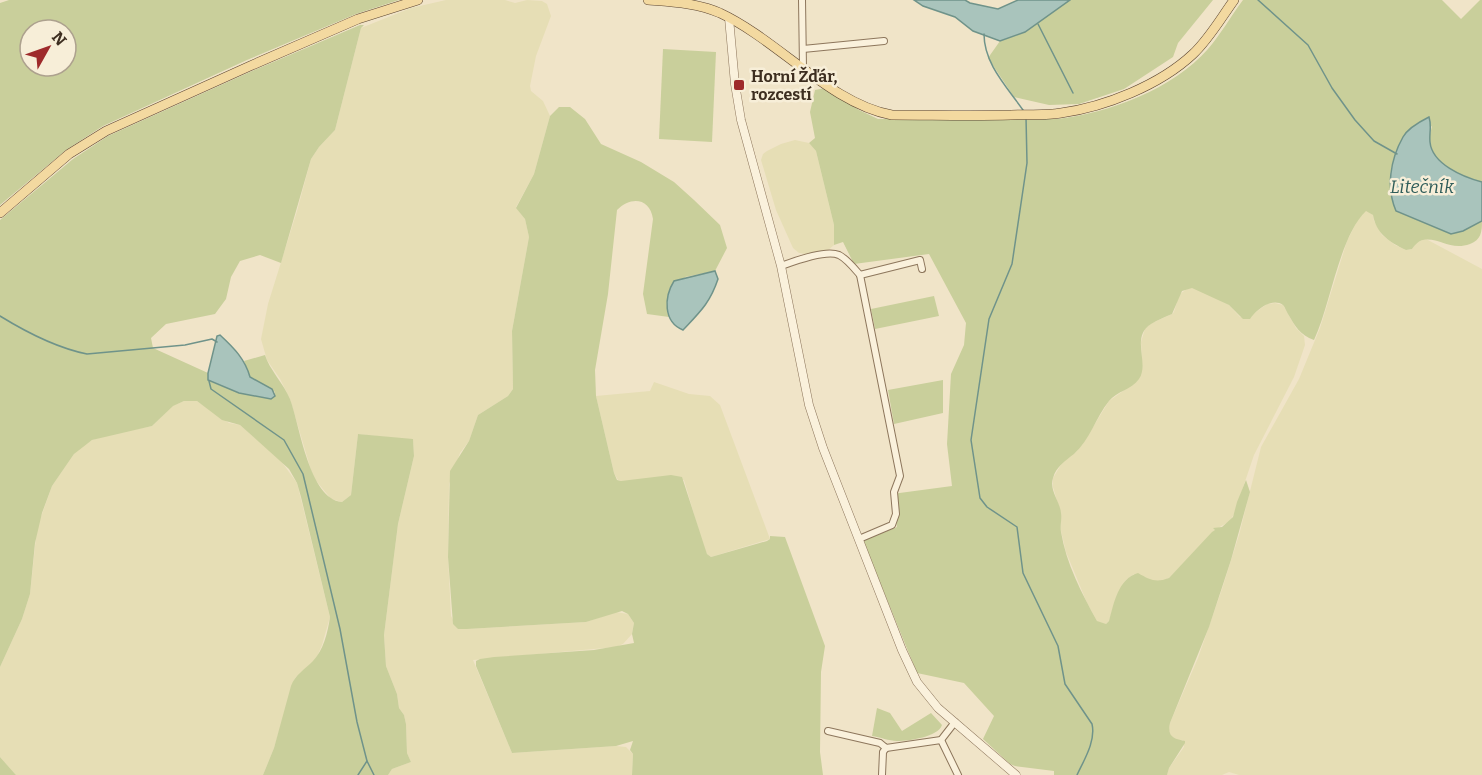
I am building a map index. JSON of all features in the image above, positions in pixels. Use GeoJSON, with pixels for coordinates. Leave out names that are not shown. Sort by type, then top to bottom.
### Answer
{"type":"FeatureCollection","features":[{"type":"Feature","properties":{"kind":"main road"},"geometry":{"type":"LineString","coordinates":[[0,213],[69,154],[106,131],[358,19],[418,0]]}},
{"type":"Feature","properties":{"kind":"main road"},"geometry":{"type":"LineString","coordinates":[[648,0],[693,2],[729,18],[750,29],[858,104],[892,115],[1058,114],[1089,108],[1141,87],[1174,70],[1204,42],[1234,0]]}},
{"type":"Feature","properties":{"kind":"street"},"geometry":{"type":"LineString","coordinates":[[802,0],[803,67]]}},
{"type":"Feature","properties":{"kind":"street"},"geometry":{"type":"LineString","coordinates":[[729,18],[741,120],[781,266],[809,405],[822,448],[902,650],[917,682],[938,708],[1016,775]]}},
{"type":"Feature","properties":{"kind":"street"},"geometry":{"type":"LineString","coordinates":[[803,49],[884,41]]}},
{"type":"Feature","properties":{"kind":"street"},"geometry":{"type":"LineString","coordinates":[[781,266],[830,252],[840,255],[861,275],[900,476],[894,492],[896,514],[892,525],[859,539]]}},
{"type":"Feature","properties":{"kind":"street"},"geometry":{"type":"LineString","coordinates":[[861,275],[920,260],[922,269]]}},
{"type":"Feature","properties":{"kind":"street"},"geometry":{"type":"LineString","coordinates":[[828,731],[879,743],[886,748],[941,740],[955,722]]}},
{"type":"Feature","properties":{"kind":"street"},"geometry":{"type":"LineString","coordinates":[[941,740],[958,775]]}},
{"type":"Feature","properties":{"kind":"street"},"geometry":{"type":"LineString","coordinates":[[882,775],[883,752],[886,748]]}},
{"type":"Feature","properties":{"kind":"shaded area"},"geometry":{"type":"Polygon","coordinates":[[[446,0],[505,0],[515,3],[527,0],[542,1],[547,4],[551,16],[536,56],[530,86],[531,91],[543,101],[550,116],[534,174],[516,207],[525,219],[529,237],[512,331],[513,389],[508,396],[478,415],[469,441],[460,453],[449,484],[448,557],[451,616],[458,629],[467,629],[586,622],[616,612],[628,614],[634,623],[632,634],[623,644],[616,647],[473,660],[512,753],[626,747],[633,754],[632,775],[388,775],[392,769],[411,762],[407,753],[404,715],[399,708],[397,694],[386,666],[384,635],[398,524],[414,456],[413,440],[358,434],[351,495],[342,502],[331,499],[313,477],[290,399],[267,360],[261,339],[268,304],[311,159],[335,130],[361,28],[411,8],[446,0]]]}},
{"type":"Feature","properties":{"kind":"shaded area"},"geometry":{"type":"Polygon","coordinates":[[[795,140],[809,143],[816,151],[834,225],[834,245],[827,251],[806,254],[799,253],[793,248],[776,210],[761,160],[767,151],[795,140]]]}},
{"type":"Feature","properties":{"kind":"shaded area"},"geometry":{"type":"Polygon","coordinates":[[[1366,210],[1373,215],[1382,235],[1395,245],[1406,250],[1412,249],[1417,242],[1426,239],[1482,269],[1482,775],[1239,775],[1229,772],[1222,775],[1167,775],[1169,768],[1184,747],[1183,740],[1174,740],[1171,737],[1170,723],[1198,658],[1222,589],[1239,535],[1261,447],[1299,379],[1320,328],[1347,241],[1359,217],[1366,210]]]}},
{"type":"Feature","properties":{"kind":"shaded area"},"geometry":{"type":"Polygon","coordinates":[[[1188,288],[1196,288],[1229,305],[1240,317],[1252,315],[1267,304],[1283,305],[1296,328],[1304,336],[1305,345],[1294,377],[1254,455],[1230,521],[1218,528],[1169,578],[1160,582],[1151,581],[1134,574],[1126,580],[1117,595],[1109,621],[1101,624],[1087,603],[1066,552],[1053,478],[1062,463],[1082,445],[1109,401],[1137,381],[1142,362],[1141,342],[1145,329],[1150,324],[1172,314],[1179,295],[1188,288]]]}},
{"type":"Feature","properties":{"kind":"shaded area"},"geometry":{"type":"Polygon","coordinates":[[[654,382],[689,394],[710,396],[720,405],[770,539],[711,557],[703,545],[684,480],[618,480],[614,473],[596,396],[650,391],[654,382]]]}},
{"type":"Feature","properties":{"kind":"shaded area"},"geometry":{"type":"Polygon","coordinates":[[[184,401],[197,401],[229,423],[240,425],[281,461],[297,483],[330,617],[316,659],[295,678],[274,748],[263,775],[16,775],[0,757],[0,667],[22,619],[30,594],[37,528],[52,486],[82,446],[92,440],[112,434],[152,426],[172,406],[184,401]]]}},
{"type":"Feature","properties":{"kind":"green space"},"geometry":{"type":"Polygon","coordinates":[[[9,0],[399,0],[356,14],[247,60],[103,126],[66,150],[0,205],[0,3],[9,0]]]}},
{"type":"Feature","properties":{"kind":"green space"},"geometry":{"type":"Polygon","coordinates":[[[1070,0],[1213,0],[1178,43],[1173,57],[1124,89],[1079,104],[1049,105],[1014,97],[988,58],[1000,41],[1025,32],[1070,0]]]}},
{"type":"Feature","properties":{"kind":"green space"},"geometry":{"type":"Polygon","coordinates":[[[1243,0],[1442,0],[1461,19],[1482,0],[1482,182],[1466,177],[1442,163],[1432,149],[1430,135],[1432,126],[1400,153],[1394,161],[1390,180],[1396,211],[1451,234],[1463,231],[1482,221],[1481,232],[1477,240],[1463,246],[1423,240],[1412,249],[1406,250],[1384,236],[1377,227],[1373,215],[1366,211],[1349,237],[1342,254],[1314,340],[1298,330],[1284,306],[1279,303],[1269,304],[1250,319],[1243,319],[1229,305],[1192,288],[1182,291],[1172,314],[1145,329],[1141,343],[1143,365],[1139,379],[1109,401],[1080,448],[1056,471],[1052,487],[1060,509],[1063,544],[1071,567],[1097,621],[1106,624],[1118,592],[1126,580],[1138,573],[1153,580],[1169,578],[1215,530],[1213,528],[1222,527],[1233,517],[1246,480],[1250,492],[1231,560],[1209,627],[1170,723],[1171,734],[1185,743],[1167,775],[1054,775],[1054,771],[1015,766],[983,739],[994,716],[964,683],[917,673],[863,541],[897,527],[892,494],[952,486],[947,444],[951,374],[964,345],[966,323],[929,254],[854,264],[843,242],[834,245],[834,225],[816,151],[809,143],[815,138],[810,112],[815,90],[825,88],[859,110],[878,119],[1057,119],[1077,116],[1139,97],[1177,76],[1208,49],[1243,0]]]}},
{"type":"Feature","properties":{"kind":"green space"},"geometry":{"type":"Polygon","coordinates":[[[364,25],[361,28],[335,130],[311,159],[281,263],[260,255],[240,261],[231,277],[226,299],[215,314],[166,324],[151,338],[153,348],[208,373],[208,380],[231,389],[271,399],[275,392],[250,377],[244,361],[265,355],[290,399],[307,460],[321,488],[331,498],[342,502],[351,495],[358,434],[413,439],[414,456],[398,524],[384,635],[386,666],[397,694],[399,708],[404,715],[407,753],[411,762],[392,769],[388,775],[263,775],[274,748],[291,686],[298,675],[320,652],[330,617],[301,497],[297,483],[289,469],[240,425],[222,420],[197,401],[184,401],[173,406],[152,426],[92,440],[74,454],[52,486],[42,513],[35,543],[30,594],[22,619],[0,667],[0,220],[73,159],[108,136],[364,25]]]}},
{"type":"Feature","properties":{"kind":"green space"},"geometry":{"type":"Polygon","coordinates":[[[663,49],[716,52],[712,142],[659,139],[663,49]]]}},
{"type":"Feature","properties":{"kind":"green space"},"geometry":{"type":"Polygon","coordinates":[[[559,107],[570,107],[585,119],[601,144],[641,162],[674,182],[720,225],[727,248],[715,271],[685,277],[667,311],[669,317],[647,314],[643,294],[653,219],[651,212],[644,203],[639,201],[628,203],[617,210],[608,294],[595,370],[596,396],[617,480],[671,475],[682,477],[707,554],[711,557],[767,541],[770,536],[785,537],[825,646],[821,672],[820,752],[823,775],[632,775],[633,754],[630,750],[633,741],[616,746],[512,753],[476,666],[476,661],[494,657],[594,650],[634,643],[632,634],[634,623],[628,614],[622,611],[586,622],[467,629],[458,629],[453,624],[448,557],[450,471],[469,441],[478,415],[508,396],[513,389],[512,331],[529,237],[525,219],[516,208],[534,174],[550,116],[559,107]]]}},
{"type":"Feature","properties":{"kind":"green space"},"geometry":{"type":"Polygon","coordinates":[[[934,296],[939,316],[875,329],[871,309],[934,296]]]}},
{"type":"Feature","properties":{"kind":"green space"},"geometry":{"type":"Polygon","coordinates":[[[943,380],[943,413],[894,424],[888,390],[943,380]]]}},
{"type":"Feature","properties":{"kind":"green space"},"geometry":{"type":"Polygon","coordinates":[[[877,708],[890,713],[902,731],[931,713],[942,725],[935,733],[915,739],[894,741],[872,736],[877,708]]]}},
{"type":"Feature","properties":{"kind":"green space"},"geometry":{"type":"Polygon","coordinates":[[[0,757],[16,775],[0,775],[0,757]]]}},
{"type":"Feature","properties":{"kind":"water"},"geometry":{"type":"Polygon","coordinates":[[[914,0],[965,0],[998,9],[1018,0],[1070,0],[1025,32],[1000,41],[973,31],[955,17],[923,6],[914,0]]]}},
{"type":"Feature","properties":{"kind":"water","name":"Litečník"},"geometry":{"type":"Polygon","coordinates":[[[1429,117],[1430,142],[1436,157],[1458,173],[1482,182],[1482,221],[1463,231],[1451,234],[1396,211],[1391,193],[1392,164],[1403,137],[1418,123],[1429,117]]]}},
{"type":"Feature","properties":{"kind":"water"},"geometry":{"type":"Polygon","coordinates":[[[715,271],[718,279],[704,307],[683,330],[676,326],[667,308],[668,294],[674,281],[715,271]]]}},
{"type":"Feature","properties":{"kind":"water"},"geometry":{"type":"Polygon","coordinates":[[[220,335],[238,354],[250,377],[272,389],[275,396],[271,399],[239,393],[208,380],[217,336],[220,335]]]}},
{"type":"Feature","properties":{"kind":"waterway"},"geometry":{"type":"LineString","coordinates":[[1258,0],[1308,45],[1332,88],[1355,120],[1374,141],[1397,154]]}},
{"type":"Feature","properties":{"kind":"waterway"},"geometry":{"type":"LineString","coordinates":[[1038,24],[1073,93]]}},
{"type":"Feature","properties":{"kind":"waterway"},"geometry":{"type":"LineString","coordinates":[[984,34],[992,65],[1023,110]]}},
{"type":"Feature","properties":{"kind":"waterway"},"geometry":{"type":"LineString","coordinates":[[1026,117],[1027,163],[1012,264],[989,319],[971,440],[980,498],[987,507],[1017,527],[1023,573],[1058,646],[1065,684],[1092,724],[1091,744],[1077,775]]}},
{"type":"Feature","properties":{"kind":"waterway"},"geometry":{"type":"LineString","coordinates":[[0,316],[42,339],[87,354],[185,345],[212,339],[217,342]]}},
{"type":"Feature","properties":{"kind":"waterway"},"geometry":{"type":"LineString","coordinates":[[209,381],[211,389],[284,440],[303,474],[340,629],[357,722],[367,761],[374,775]]}},
{"type":"Feature","properties":{"kind":"waterway"},"geometry":{"type":"LineString","coordinates":[[358,775],[367,761]]}},
{"type":"Feature","properties":{"kind":"place","name":"Horní Žďár, rozcestí"},"geometry":{"type":"Point","coordinates":[739,85]}}]}
